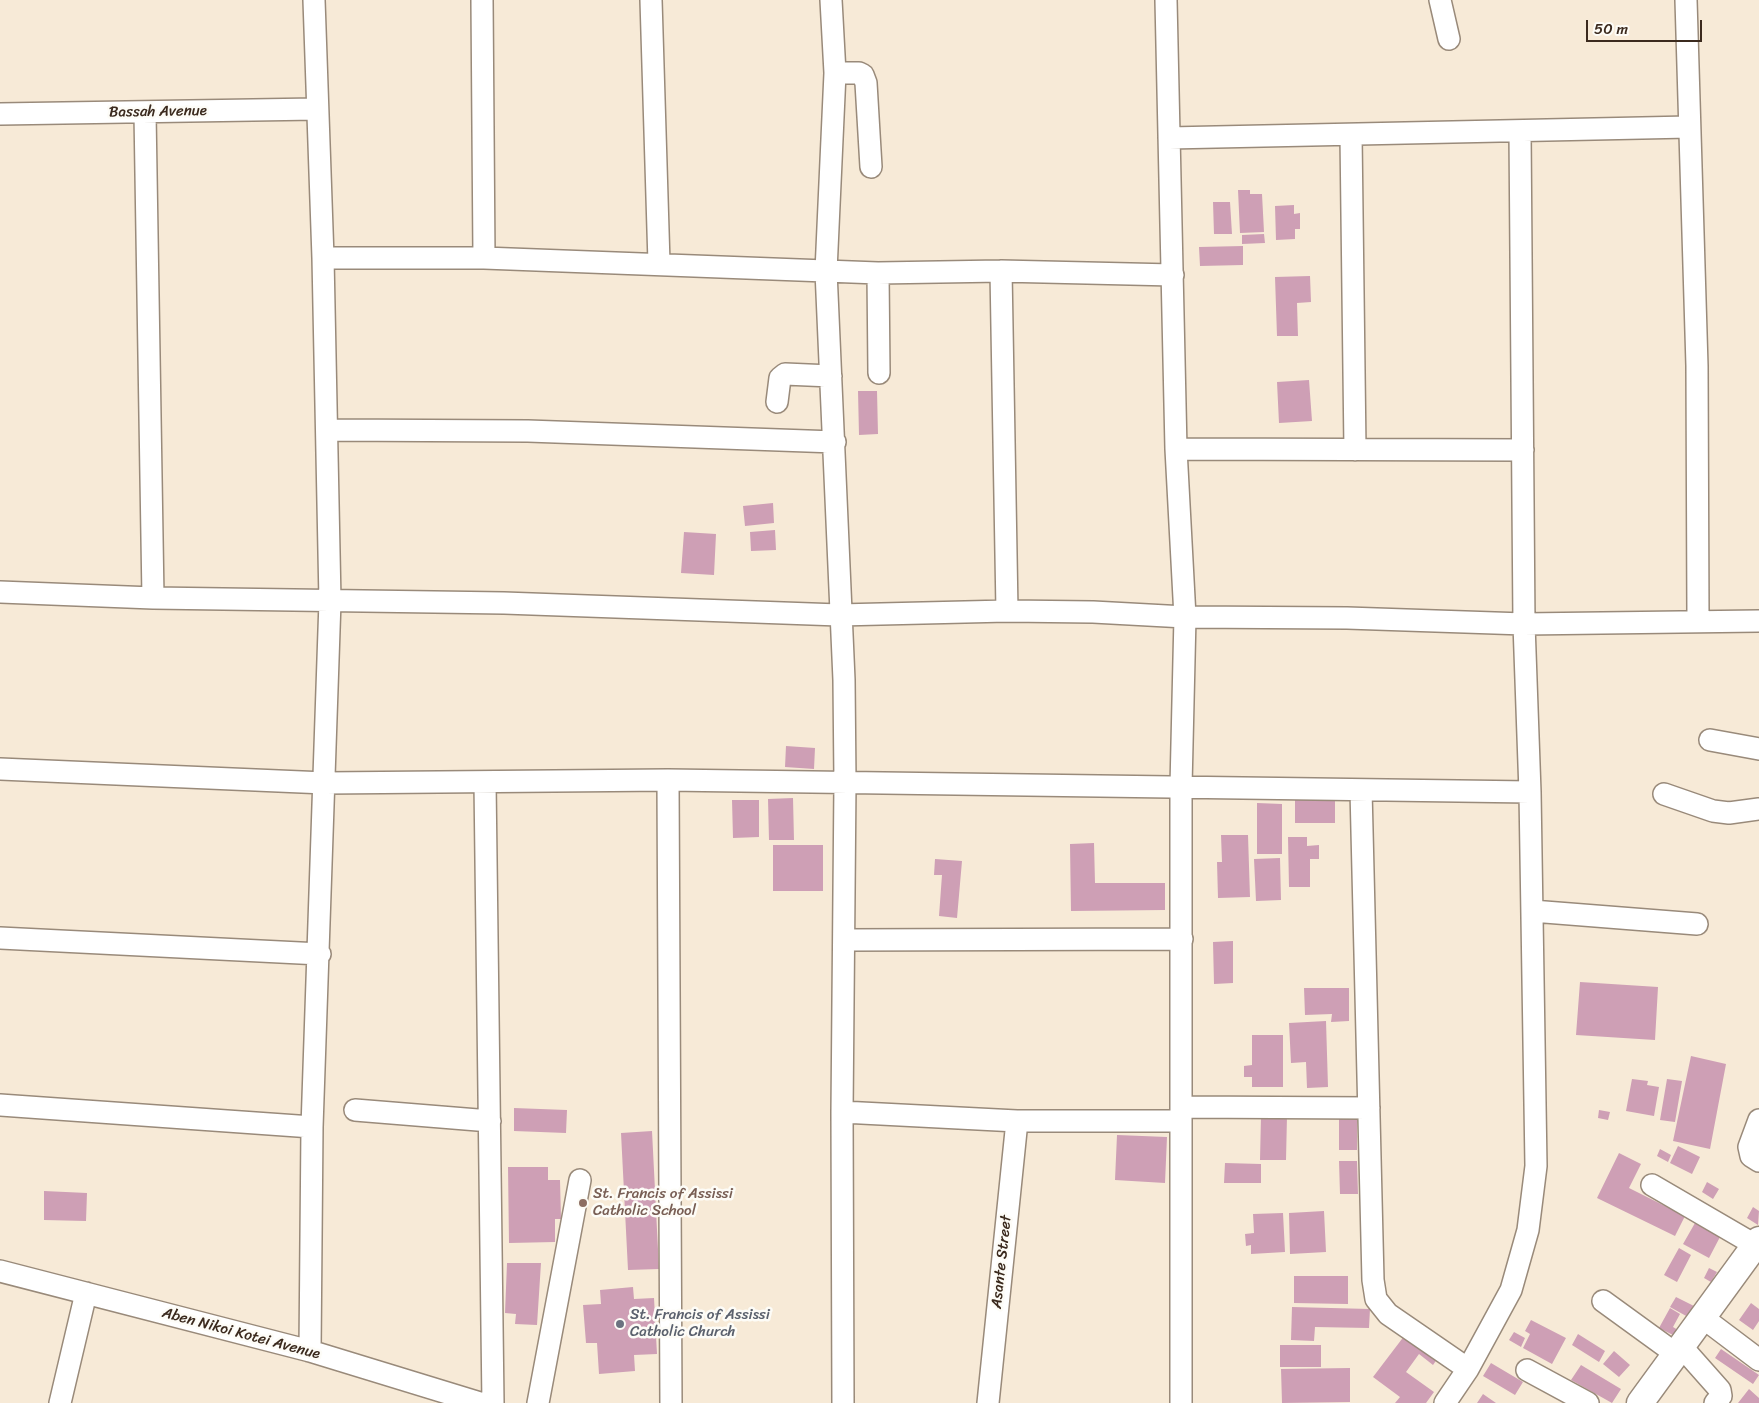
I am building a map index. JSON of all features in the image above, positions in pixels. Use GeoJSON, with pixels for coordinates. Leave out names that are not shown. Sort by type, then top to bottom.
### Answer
{"type":"FeatureCollection","features":[{"type":"Feature","properties":{"kind":"main road"},"geometry":{"type":"LineString","coordinates":[[1641,1403],[1757,1242]]}},
{"type":"Feature","properties":{"kind":"street"},"geometry":{"type":"LineString","coordinates":[[310,1351],[312,1127],[320,954],[330,601],[327,430],[314,0]]}},
{"type":"Feature","properties":{"kind":"street"},"geometry":{"type":"LineString","coordinates":[[482,0],[484,258]]}},
{"type":"Feature","properties":{"kind":"street"},"geometry":{"type":"LineString","coordinates":[[650,0],[659,264]]}},
{"type":"Feature","properties":{"kind":"street"},"geometry":{"type":"LineString","coordinates":[[831,0],[835,73],[826,271],[844,680],[846,782],[842,1112],[843,1403]]}},
{"type":"Feature","properties":{"kind":"street"},"geometry":{"type":"LineString","coordinates":[[1166,0],[1176,449],[1185,617],[1181,786],[1181,1403]]}},
{"type":"Feature","properties":{"kind":"street"},"geometry":{"type":"LineString","coordinates":[[1440,0],[1449,39]]}},
{"type":"Feature","properties":{"kind":"street"},"geometry":{"type":"LineString","coordinates":[[1686,0],[1697,366],[1698,621]]}},
{"type":"Feature","properties":{"kind":"street"},"geometry":{"type":"LineString","coordinates":[[835,73],[858,73],[863,75],[866,83],[871,167]]}},
{"type":"Feature","properties":{"kind":"street","name":"Bassah Avenue"},"geometry":{"type":"LineString","coordinates":[[0,114],[316,109]]}},
{"type":"Feature","properties":{"kind":"street"},"geometry":{"type":"LineString","coordinates":[[145,113],[153,598]]}},
{"type":"Feature","properties":{"kind":"street"},"geometry":{"type":"LineString","coordinates":[[1169,138],[1689,127]]}},
{"type":"Feature","properties":{"kind":"street"},"geometry":{"type":"LineString","coordinates":[[1445,1403],[1468,1369],[1511,1290],[1529,1221],[1536,1166],[1530,792],[1524,624],[1520,132]]}},
{"type":"Feature","properties":{"kind":"street"},"geometry":{"type":"LineString","coordinates":[[1351,135],[1355,450]]}},
{"type":"Feature","properties":{"kind":"street"},"geometry":{"type":"LineString","coordinates":[[322,258],[484,258],[878,273],[1001,271],[1173,275]]}},
{"type":"Feature","properties":{"kind":"street"},"geometry":{"type":"LineString","coordinates":[[1001,271],[1007,611]]}},
{"type":"Feature","properties":{"kind":"street"},"geometry":{"type":"LineString","coordinates":[[878,273],[879,373]]}},
{"type":"Feature","properties":{"kind":"street"},"geometry":{"type":"LineString","coordinates":[[777,402],[780,378],[785,374],[831,376]]}},
{"type":"Feature","properties":{"kind":"street"},"geometry":{"type":"LineString","coordinates":[[327,430],[528,431],[834,442]]}},
{"type":"Feature","properties":{"kind":"street"},"geometry":{"type":"LineString","coordinates":[[1176,449],[1523,450]]}},
{"type":"Feature","properties":{"kind":"street"},"geometry":{"type":"LineString","coordinates":[[0,592],[153,598],[514,603],[840,615],[1007,611],[1093,612],[1185,617],[1347,618],[1524,624],[1759,621]]}},
{"type":"Feature","properties":{"kind":"street"},"geometry":{"type":"LineString","coordinates":[[1710,740],[1759,749]]}},
{"type":"Feature","properties":{"kind":"street"},"geometry":{"type":"LineString","coordinates":[[0,769],[325,783],[668,780],[1530,792]]}},
{"type":"Feature","properties":{"kind":"street"},"geometry":{"type":"LineString","coordinates":[[668,780],[671,1403]]}},
{"type":"Feature","properties":{"kind":"street"},"geometry":{"type":"LineString","coordinates":[[485,782],[493,1403]]}},
{"type":"Feature","properties":{"kind":"street"},"geometry":{"type":"LineString","coordinates":[[1361,790],[1373,1280],[1376,1299],[1388,1314],[1468,1369]]}},
{"type":"Feature","properties":{"kind":"street"},"geometry":{"type":"LineString","coordinates":[[1664,794],[1713,811],[1729,813],[1759,810]]}},
{"type":"Feature","properties":{"kind":"street"},"geometry":{"type":"LineString","coordinates":[[1532,911],[1697,924]]}},
{"type":"Feature","properties":{"kind":"street"},"geometry":{"type":"LineString","coordinates":[[0,938],[320,954]]}},
{"type":"Feature","properties":{"kind":"street"},"geometry":{"type":"LineString","coordinates":[[845,940],[1182,938]]}},
{"type":"Feature","properties":{"kind":"street"},"geometry":{"type":"LineString","coordinates":[[0,1105],[312,1127]]}},
{"type":"Feature","properties":{"kind":"street"},"geometry":{"type":"LineString","coordinates":[[842,1112],[1017,1121],[1369,1108]]}},
{"type":"Feature","properties":{"kind":"street"},"geometry":{"type":"LineString","coordinates":[[355,1110],[490,1121]]}},
{"type":"Feature","properties":{"kind":"street"},"geometry":{"type":"LineString","coordinates":[[1759,1120],[1750,1147],[1752,1156],[1759,1161]]}},
{"type":"Feature","properties":{"kind":"street","name":"Asante Street"},"geometry":{"type":"LineString","coordinates":[[988,1403],[1017,1121]]}},
{"type":"Feature","properties":{"kind":"street"},"geometry":{"type":"LineString","coordinates":[[538,1403],[580,1180]]}},
{"type":"Feature","properties":{"kind":"street"},"geometry":{"type":"LineString","coordinates":[[1652,1185],[1757,1242]]}},
{"type":"Feature","properties":{"kind":"street","name":"Aben Nikoi Kotei Avenue"},"geometry":{"type":"LineString","coordinates":[[0,1271],[310,1351],[480,1403]]}},
{"type":"Feature","properties":{"kind":"street"},"geometry":{"type":"LineString","coordinates":[[60,1403],[86,1293]]}},
{"type":"Feature","properties":{"kind":"street"},"geometry":{"type":"LineString","coordinates":[[1603,1302],[1678,1350],[1720,1390],[1721,1396],[1715,1403]]}},
{"type":"Feature","properties":{"kind":"street"},"geometry":{"type":"LineString","coordinates":[[1702,1317],[1759,1360]]}},
{"type":"Feature","properties":{"kind":"street"},"geometry":{"type":"LineString","coordinates":[[1528,1370],[1588,1403]]}},
{"type":"Feature","properties":{"kind":"building"},"geometry":{"type":"Polygon","coordinates":[[[1238,190],[1250,190],[1250,194],[1262,194],[1264,232],[1240,233],[1238,190]]]}},
{"type":"Feature","properties":{"kind":"building"},"geometry":{"type":"Polygon","coordinates":[[[1213,202],[1230,202],[1232,234],[1214,234],[1213,202]]]}},
{"type":"Feature","properties":{"kind":"building"},"geometry":{"type":"Polygon","coordinates":[[[1294,205],[1294,214],[1300,213],[1300,229],[1295,229],[1295,239],[1276,240],[1275,206],[1294,205]]]}},
{"type":"Feature","properties":{"kind":"building"},"geometry":{"type":"Polygon","coordinates":[[[1264,234],[1265,243],[1242,244],[1242,235],[1264,234]]]}},
{"type":"Feature","properties":{"kind":"building"},"geometry":{"type":"Polygon","coordinates":[[[1243,246],[1243,265],[1200,266],[1199,247],[1243,246]]]}},
{"type":"Feature","properties":{"kind":"building"},"geometry":{"type":"Polygon","coordinates":[[[1310,276],[1311,302],[1297,303],[1298,336],[1277,336],[1275,277],[1310,276]]]}},
{"type":"Feature","properties":{"kind":"building"},"geometry":{"type":"Polygon","coordinates":[[[1309,380],[1312,421],[1279,423],[1277,382],[1309,380]]]}},
{"type":"Feature","properties":{"kind":"building"},"geometry":{"type":"Polygon","coordinates":[[[858,391],[877,391],[878,434],[859,435],[858,391]]]}},
{"type":"Feature","properties":{"kind":"building"},"geometry":{"type":"Polygon","coordinates":[[[773,503],[774,523],[745,526],[743,506],[773,503]]]}},
{"type":"Feature","properties":{"kind":"building"},"geometry":{"type":"Polygon","coordinates":[[[775,530],[776,550],[751,551],[750,532],[775,530]]]}},
{"type":"Feature","properties":{"kind":"building"},"geometry":{"type":"Polygon","coordinates":[[[684,532],[716,534],[714,575],[681,573],[684,532]]]}},
{"type":"Feature","properties":{"kind":"building"},"geometry":{"type":"Polygon","coordinates":[[[786,746],[815,748],[814,769],[785,767],[786,746]]]}},
{"type":"Feature","properties":{"kind":"building"},"geometry":{"type":"Polygon","coordinates":[[[1295,797],[1335,797],[1335,823],[1295,823],[1295,797]]]}},
{"type":"Feature","properties":{"kind":"building"},"geometry":{"type":"Polygon","coordinates":[[[793,798],[794,840],[769,840],[768,799],[793,798]]]}},
{"type":"Feature","properties":{"kind":"building"},"geometry":{"type":"Polygon","coordinates":[[[732,800],[759,800],[759,837],[733,838],[732,800]]]}},
{"type":"Feature","properties":{"kind":"building"},"geometry":{"type":"Polygon","coordinates":[[[1257,803],[1282,804],[1282,854],[1257,854],[1257,803]]]}},
{"type":"Feature","properties":{"kind":"building"},"geometry":{"type":"Polygon","coordinates":[[[1221,835],[1248,835],[1250,897],[1218,898],[1217,862],[1222,862],[1221,835]]]}},
{"type":"Feature","properties":{"kind":"building"},"geometry":{"type":"Polygon","coordinates":[[[1288,837],[1307,837],[1307,846],[1319,845],[1319,859],[1310,859],[1310,887],[1289,887],[1288,837]]]}},
{"type":"Feature","properties":{"kind":"building"},"geometry":{"type":"Polygon","coordinates":[[[1094,843],[1095,883],[1165,883],[1165,910],[1071,911],[1070,844],[1094,843]]]}},
{"type":"Feature","properties":{"kind":"building"},"geometry":{"type":"Polygon","coordinates":[[[773,845],[823,845],[823,891],[773,891],[773,845]]]}},
{"type":"Feature","properties":{"kind":"building"},"geometry":{"type":"Polygon","coordinates":[[[1280,858],[1281,900],[1256,901],[1254,859],[1280,858]]]}},
{"type":"Feature","properties":{"kind":"building"},"geometry":{"type":"Polygon","coordinates":[[[935,859],[962,861],[957,918],[939,916],[942,875],[934,875],[935,859]]]}},
{"type":"Feature","properties":{"kind":"building"},"geometry":{"type":"Polygon","coordinates":[[[1233,941],[1233,983],[1214,984],[1213,942],[1233,941]]]}},
{"type":"Feature","properties":{"kind":"building"},"geometry":{"type":"Polygon","coordinates":[[[1580,982],[1658,987],[1655,1040],[1576,1035],[1580,982]]]}},
{"type":"Feature","properties":{"kind":"building"},"geometry":{"type":"Polygon","coordinates":[[[1304,988],[1349,988],[1349,1021],[1331,1022],[1332,1014],[1305,1015],[1304,988]]]}},
{"type":"Feature","properties":{"kind":"building"},"geometry":{"type":"Polygon","coordinates":[[[1326,1021],[1328,1087],[1307,1088],[1306,1062],[1291,1063],[1289,1023],[1326,1021]]]}},
{"type":"Feature","properties":{"kind":"building"},"geometry":{"type":"Polygon","coordinates":[[[1252,1035],[1283,1035],[1283,1087],[1252,1087],[1252,1077],[1244,1077],[1244,1066],[1252,1065],[1252,1035]]]}},
{"type":"Feature","properties":{"kind":"building"},"geometry":{"type":"Polygon","coordinates":[[[1691,1056],[1726,1064],[1710,1149],[1673,1141],[1691,1056]]]}},
{"type":"Feature","properties":{"kind":"building"},"geometry":{"type":"Polygon","coordinates":[[[1632,1079],[1648,1081],[1647,1085],[1659,1087],[1654,1116],[1626,1111],[1632,1079]]]}},
{"type":"Feature","properties":{"kind":"building"},"geometry":{"type":"Polygon","coordinates":[[[1667,1079],[1682,1081],[1675,1122],[1660,1120],[1667,1079]]]}},
{"type":"Feature","properties":{"kind":"building"},"geometry":{"type":"Polygon","coordinates":[[[514,1108],[567,1110],[566,1133],[514,1131],[514,1108]]]}},
{"type":"Feature","properties":{"kind":"building"},"geometry":{"type":"Polygon","coordinates":[[[1599,1110],[1610,1112],[1608,1120],[1598,1118],[1599,1110]]]}},
{"type":"Feature","properties":{"kind":"building"},"geometry":{"type":"Polygon","coordinates":[[[1339,1111],[1357,1112],[1357,1150],[1339,1150],[1339,1111]]]}},
{"type":"Feature","properties":{"kind":"building"},"geometry":{"type":"Polygon","coordinates":[[[1261,1116],[1287,1116],[1286,1160],[1260,1160],[1261,1116]]]}},
{"type":"Feature","properties":{"kind":"building"},"geometry":{"type":"Polygon","coordinates":[[[652,1131],[659,1269],[628,1270],[621,1133],[652,1131]]]}},
{"type":"Feature","properties":{"kind":"building"},"geometry":{"type":"Polygon","coordinates":[[[1117,1135],[1167,1137],[1165,1183],[1115,1180],[1117,1135]]]}},
{"type":"Feature","properties":{"kind":"building"},"geometry":{"type":"Polygon","coordinates":[[[1678,1146],[1700,1157],[1692,1174],[1670,1163],[1678,1146]]]}},
{"type":"Feature","properties":{"kind":"building"},"geometry":{"type":"Polygon","coordinates":[[[1660,1149],[1671,1155],[1668,1162],[1657,1156],[1660,1149]]]}},
{"type":"Feature","properties":{"kind":"building"},"geometry":{"type":"Polygon","coordinates":[[[1619,1153],[1641,1164],[1629,1188],[1685,1216],[1675,1236],[1597,1198],[1619,1153]]]}},
{"type":"Feature","properties":{"kind":"building"},"geometry":{"type":"Polygon","coordinates":[[[1339,1161],[1357,1161],[1358,1194],[1340,1194],[1339,1161]]]}},
{"type":"Feature","properties":{"kind":"building"},"geometry":{"type":"Polygon","coordinates":[[[1225,1163],[1261,1164],[1261,1183],[1224,1183],[1225,1163]]]}},
{"type":"Feature","properties":{"kind":"building"},"geometry":{"type":"Polygon","coordinates":[[[508,1167],[548,1167],[548,1180],[560,1180],[561,1219],[555,1219],[555,1242],[509,1243],[508,1167]]]}},
{"type":"Feature","properties":{"kind":"building"},"geometry":{"type":"Polygon","coordinates":[[[1707,1182],[1719,1189],[1713,1199],[1702,1192],[1707,1182]]]}},
{"type":"Feature","properties":{"kind":"building"},"geometry":{"type":"Polygon","coordinates":[[[44,1191],[87,1193],[86,1221],[44,1220],[44,1191]]]}},
{"type":"Feature","properties":{"kind":"building"},"geometry":{"type":"Polygon","coordinates":[[[1753,1207],[1759,1211],[1758,1225],[1747,1218],[1753,1207]]]}},
{"type":"Feature","properties":{"kind":"building"},"geometry":{"type":"Polygon","coordinates":[[[1324,1211],[1326,1252],[1290,1254],[1289,1213],[1324,1211]]]}},
{"type":"Feature","properties":{"kind":"building"},"geometry":{"type":"Polygon","coordinates":[[[1283,1213],[1285,1252],[1251,1254],[1251,1245],[1246,1246],[1245,1234],[1254,1233],[1253,1214],[1283,1213]]]}},
{"type":"Feature","properties":{"kind":"building"},"geometry":{"type":"Polygon","coordinates":[[[1695,1223],[1720,1237],[1709,1258],[1683,1244],[1695,1223]]]}},
{"type":"Feature","properties":{"kind":"building"},"geometry":{"type":"Polygon","coordinates":[[[1679,1248],[1691,1255],[1677,1282],[1664,1275],[1679,1248]]]}},
{"type":"Feature","properties":{"kind":"building"},"geometry":{"type":"Polygon","coordinates":[[[507,1263],[541,1263],[537,1325],[515,1324],[516,1314],[505,1313],[507,1263]]]}},
{"type":"Feature","properties":{"kind":"building"},"geometry":{"type":"Polygon","coordinates":[[[1709,1268],[1717,1272],[1711,1282],[1704,1278],[1709,1268]]]}},
{"type":"Feature","properties":{"kind":"building"},"geometry":{"type":"Polygon","coordinates":[[[1294,1276],[1348,1276],[1348,1304],[1294,1303],[1294,1276]]]}},
{"type":"Feature","properties":{"kind":"building","name":"St. Francis of Assissi Catholic Church"},"geometry":{"type":"Polygon","coordinates":[[[633,1287],[634,1299],[654,1298],[657,1354],[634,1355],[635,1371],[599,1374],[597,1343],[586,1343],[583,1305],[601,1304],[600,1290],[633,1287]]]}},
{"type":"Feature","properties":{"kind":"building"},"geometry":{"type":"Polygon","coordinates":[[[1676,1297],[1694,1306],[1688,1317],[1670,1307],[1676,1297]]]}},
{"type":"Feature","properties":{"kind":"building"},"geometry":{"type":"Polygon","coordinates":[[[1751,1303],[1759,1309],[1759,1321],[1753,1330],[1739,1320],[1751,1303]]]}},
{"type":"Feature","properties":{"kind":"building"},"geometry":{"type":"Polygon","coordinates":[[[1292,1307],[1370,1309],[1369,1328],[1315,1327],[1314,1341],[1291,1340],[1292,1307]]]}},
{"type":"Feature","properties":{"kind":"building"},"geometry":{"type":"Polygon","coordinates":[[[1670,1308],[1680,1314],[1673,1327],[1678,1330],[1675,1336],[1659,1328],[1670,1308]]]}},
{"type":"Feature","properties":{"kind":"building"},"geometry":{"type":"Polygon","coordinates":[[[1531,1320],[1566,1338],[1552,1364],[1523,1348],[1530,1334],[1525,1331],[1531,1320]]]}},
{"type":"Feature","properties":{"kind":"building"},"geometry":{"type":"Polygon","coordinates":[[[1408,1331],[1440,1355],[1433,1365],[1419,1354],[1406,1372],[1434,1392],[1426,1403],[1395,1403],[1400,1397],[1373,1377],[1408,1331]]]}},
{"type":"Feature","properties":{"kind":"building"},"geometry":{"type":"Polygon","coordinates":[[[1514,1332],[1525,1338],[1521,1347],[1509,1340],[1514,1332]]]}},
{"type":"Feature","properties":{"kind":"building"},"geometry":{"type":"Polygon","coordinates":[[[1578,1334],[1605,1351],[1599,1362],[1572,1345],[1578,1334]]]}},
{"type":"Feature","properties":{"kind":"building"},"geometry":{"type":"Polygon","coordinates":[[[1280,1345],[1321,1345],[1321,1367],[1280,1367],[1280,1345]]]}},
{"type":"Feature","properties":{"kind":"building"},"geometry":{"type":"Polygon","coordinates":[[[1721,1349],[1759,1375],[1753,1384],[1715,1358],[1721,1349]]]}},
{"type":"Feature","properties":{"kind":"building"},"geometry":{"type":"Polygon","coordinates":[[[1614,1351],[1630,1365],[1619,1377],[1603,1364],[1614,1351]]]}},
{"type":"Feature","properties":{"kind":"building"},"geometry":{"type":"Polygon","coordinates":[[[1491,1363],[1523,1382],[1515,1395],[1483,1376],[1491,1363]]]}},
{"type":"Feature","properties":{"kind":"building"},"geometry":{"type":"Polygon","coordinates":[[[1581,1365],[1621,1389],[1612,1403],[1571,1380],[1581,1365]]]}},
{"type":"Feature","properties":{"kind":"building"},"geometry":{"type":"Polygon","coordinates":[[[1350,1368],[1350,1402],[1282,1403],[1281,1369],[1350,1368]]]}},
{"type":"Feature","properties":{"kind":"building"},"geometry":{"type":"Polygon","coordinates":[[[1749,1389],[1759,1398],[1759,1403],[1738,1403],[1749,1389]]]}},
{"type":"Feature","properties":{"kind":"building"},"geometry":{"type":"Polygon","coordinates":[[[1483,1394],[1496,1403],[1477,1403],[1483,1394]]]}},
{"type":"Feature","properties":{"kind":"place","name":"St. Francis of Assissi Catholic School"},"geometry":{"type":"Point","coordinates":[583,1203]}},
{"type":"Feature","properties":{"kind":"place","name":"St. Francis of Assissi Catholic Church"},"geometry":{"type":"Point","coordinates":[620,1324]}}]}
